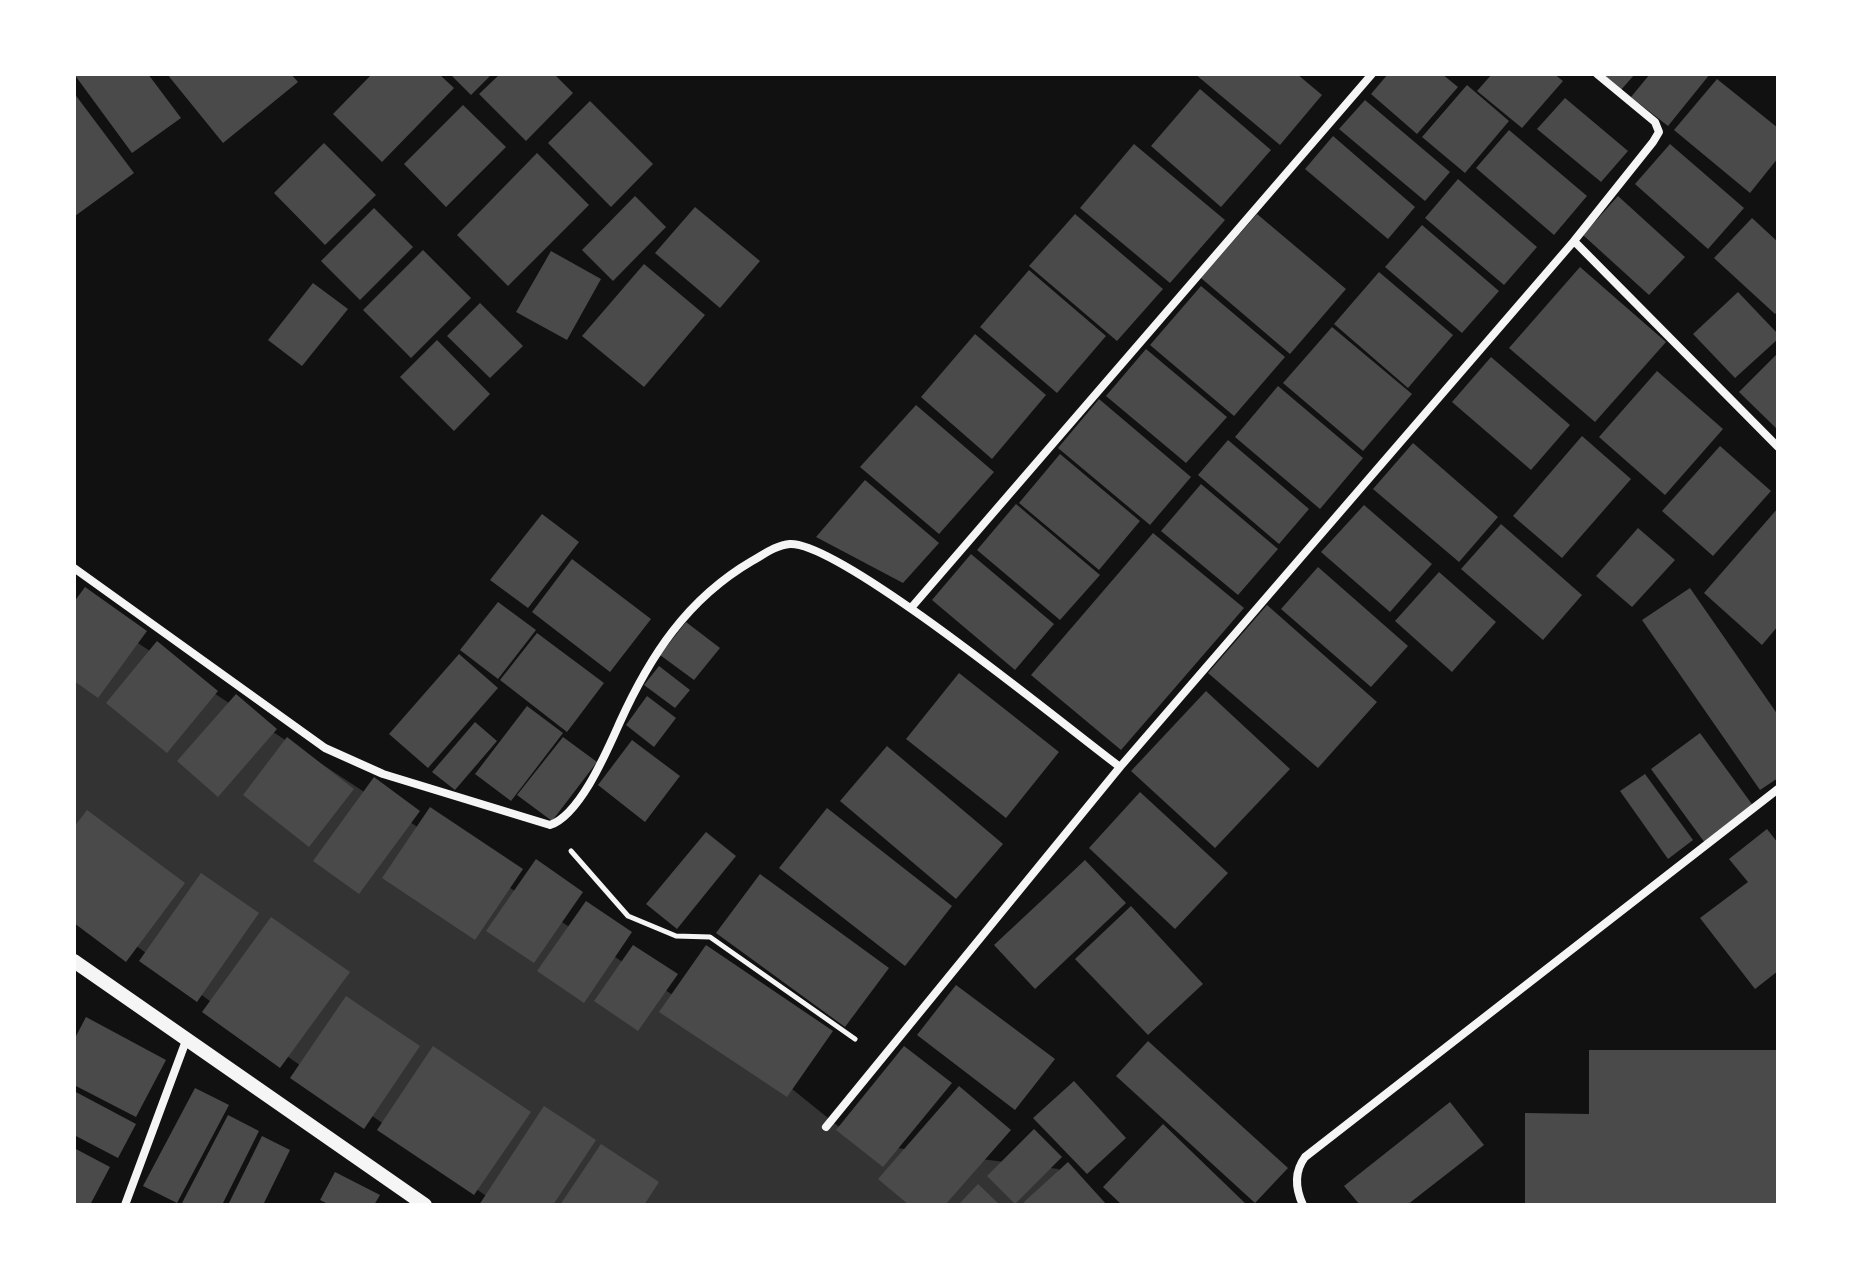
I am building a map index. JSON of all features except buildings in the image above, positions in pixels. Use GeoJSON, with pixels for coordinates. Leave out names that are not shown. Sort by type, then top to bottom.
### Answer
{"type":"FeatureCollection","features":[{"type":"Feature","properties":{"kind":"street"},"geometry":{"type":"LineString","coordinates":[[911,608],[1372,74]]}},
{"type":"Feature","properties":{"kind":"street"},"geometry":{"type":"LineString","coordinates":[[826,1127],[1120,767],[1574,241],[1659,132],[1655,122],[1597,74]]}},
{"type":"Feature","properties":{"kind":"street"},"geometry":{"type":"LineString","coordinates":[[1574,241],[1778,447]]}},
{"type":"Feature","properties":{"kind":"street"},"geometry":{"type":"LineString","coordinates":[[74,568],[325,748],[383,774],[550,825],[561,821],[580,798],[657,651],[680,619],[727,576],[782,545],[805,545],[911,608],[1120,767]]}},
{"type":"Feature","properties":{"kind":"street"},"geometry":{"type":"LineString","coordinates":[[1303,1205],[1296,1181],[1298,1167],[1305,1157],[1778,789]]}},
{"type":"Feature","properties":{"kind":"street"},"geometry":{"type":"LineString","coordinates":[[74,961],[425,1205]]}},
{"type":"Feature","properties":{"kind":"street"},"geometry":{"type":"LineString","coordinates":[[125,1205],[187,1038]]}},
{"type":"Feature","properties":{"kind":"path"},"geometry":{"type":"LineString","coordinates":[[550,825],[628,916],[676,936],[710,937],[882,1058]]}},
{"type":"Feature","properties":{"kind":"shaded area"},"geometry":{"type":"Polygon","coordinates":[[[74,601],[688,1005],[859,1143],[1058,1169],[1097,1205],[499,1205],[227,1014],[74,899],[74,601]]]}}]}
